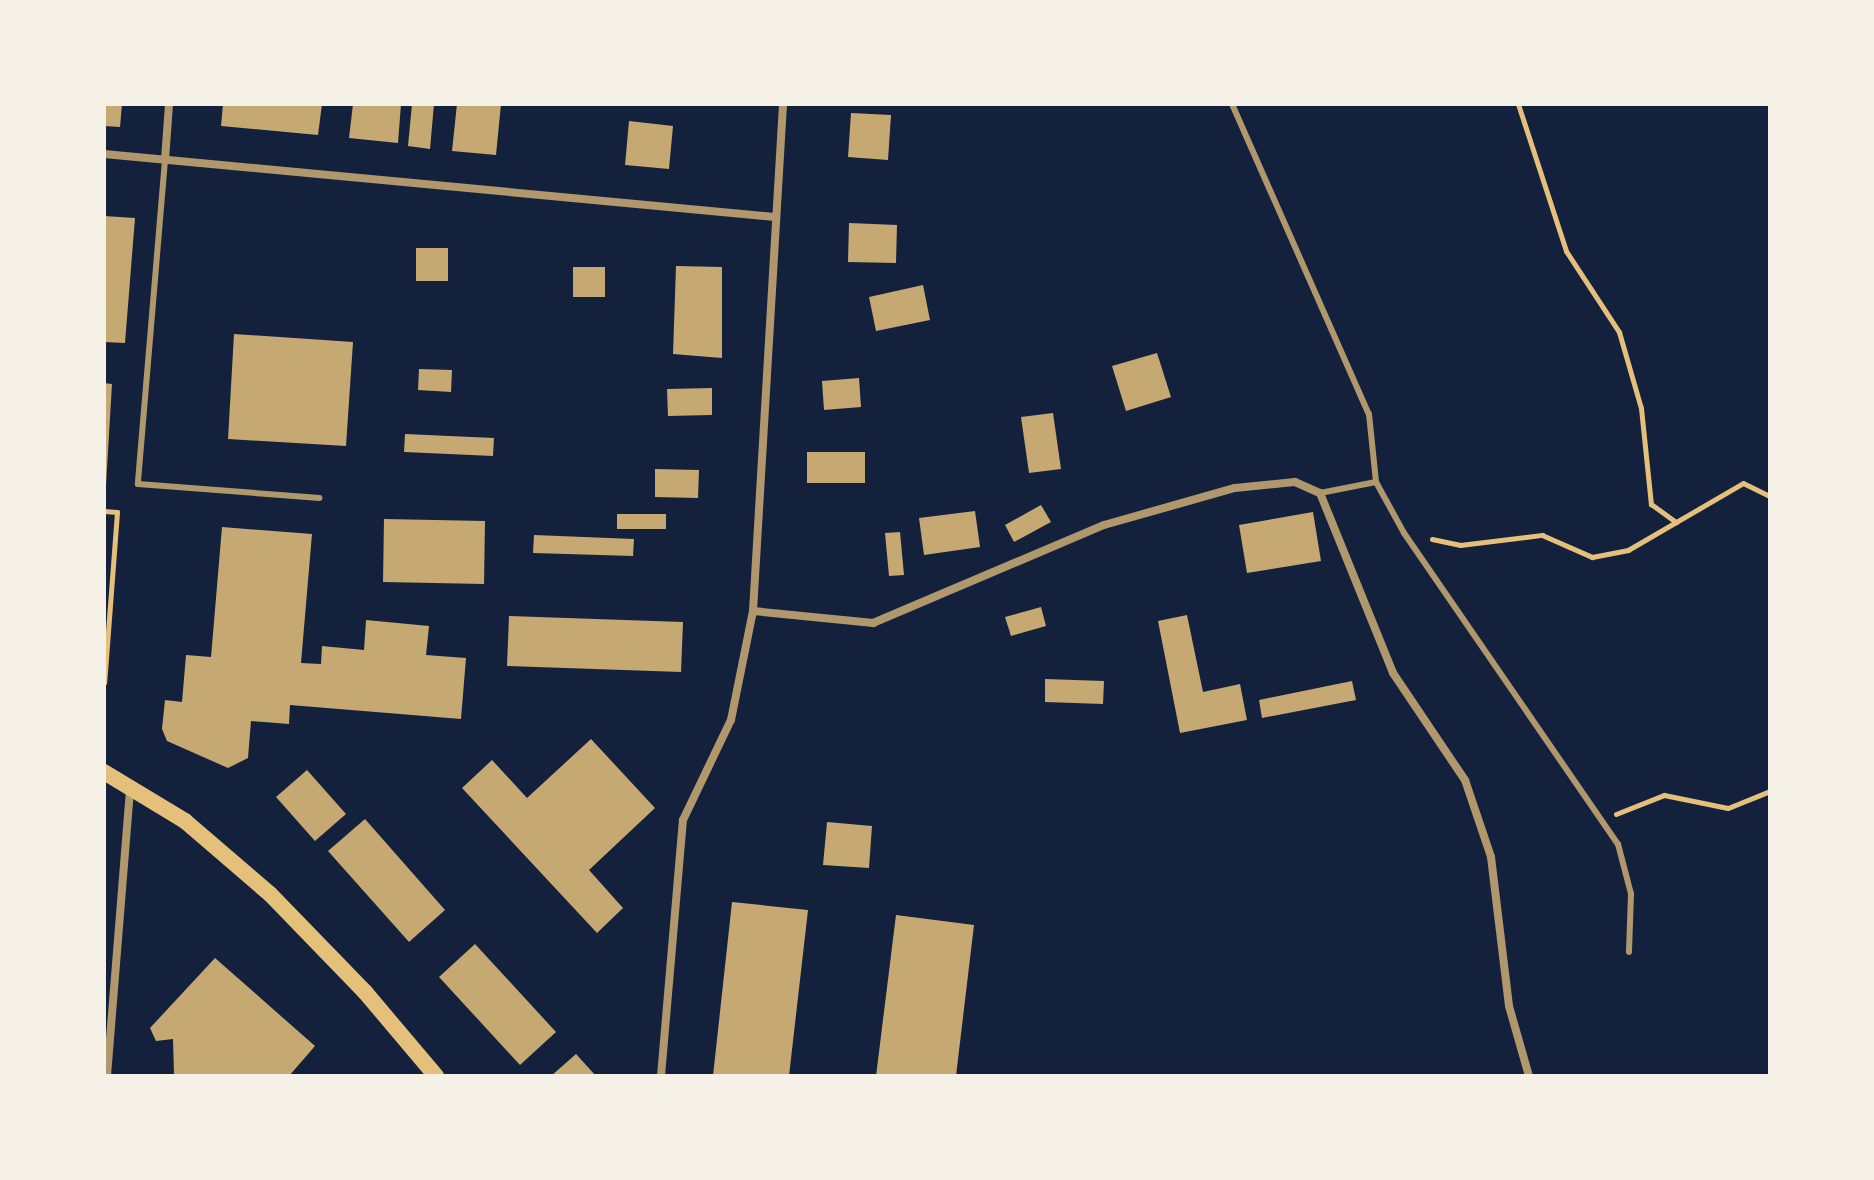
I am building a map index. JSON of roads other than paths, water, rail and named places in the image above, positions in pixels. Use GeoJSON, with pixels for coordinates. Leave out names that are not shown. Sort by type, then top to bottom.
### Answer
{"type":"FeatureCollection","features":[{"type":"Feature","properties":{"kind":"main road"},"geometry":{"type":"LineString","coordinates":[[104,772],[185,821],[270,894],[365,992],[436,1076]]}},
{"type":"Feature","properties":{"kind":"street"},"geometry":{"type":"LineString","coordinates":[[165,160],[169,104]]}},
{"type":"Feature","properties":{"kind":"street"},"geometry":{"type":"LineString","coordinates":[[661,1076],[683,820],[731,720],[753,611],[783,104]]}},
{"type":"Feature","properties":{"kind":"street"},"geometry":{"type":"LineString","coordinates":[[104,154],[775,217]]}},
{"type":"Feature","properties":{"kind":"street"},"geometry":{"type":"LineString","coordinates":[[753,611],[873,623],[1104,525],[1235,488],[1295,482],[1320,493],[1393,673],[1465,780],[1491,857],[1509,1006],[1529,1076]]}},
{"type":"Feature","properties":{"kind":"street"},"geometry":{"type":"LineString","coordinates":[[107,1076],[130,786]]}},
{"type":"Feature","properties":{"kind":"lane"},"geometry":{"type":"LineString","coordinates":[[1232,104],[1369,414],[1376,482],[1404,533],[1618,844],[1631,894],[1629,952]]}},
{"type":"Feature","properties":{"kind":"lane"},"geometry":{"type":"LineString","coordinates":[[165,160],[138,484],[319,498]]}},
{"type":"Feature","properties":{"kind":"lane"},"geometry":{"type":"LineString","coordinates":[[1320,493],[1376,482]]}}]}
